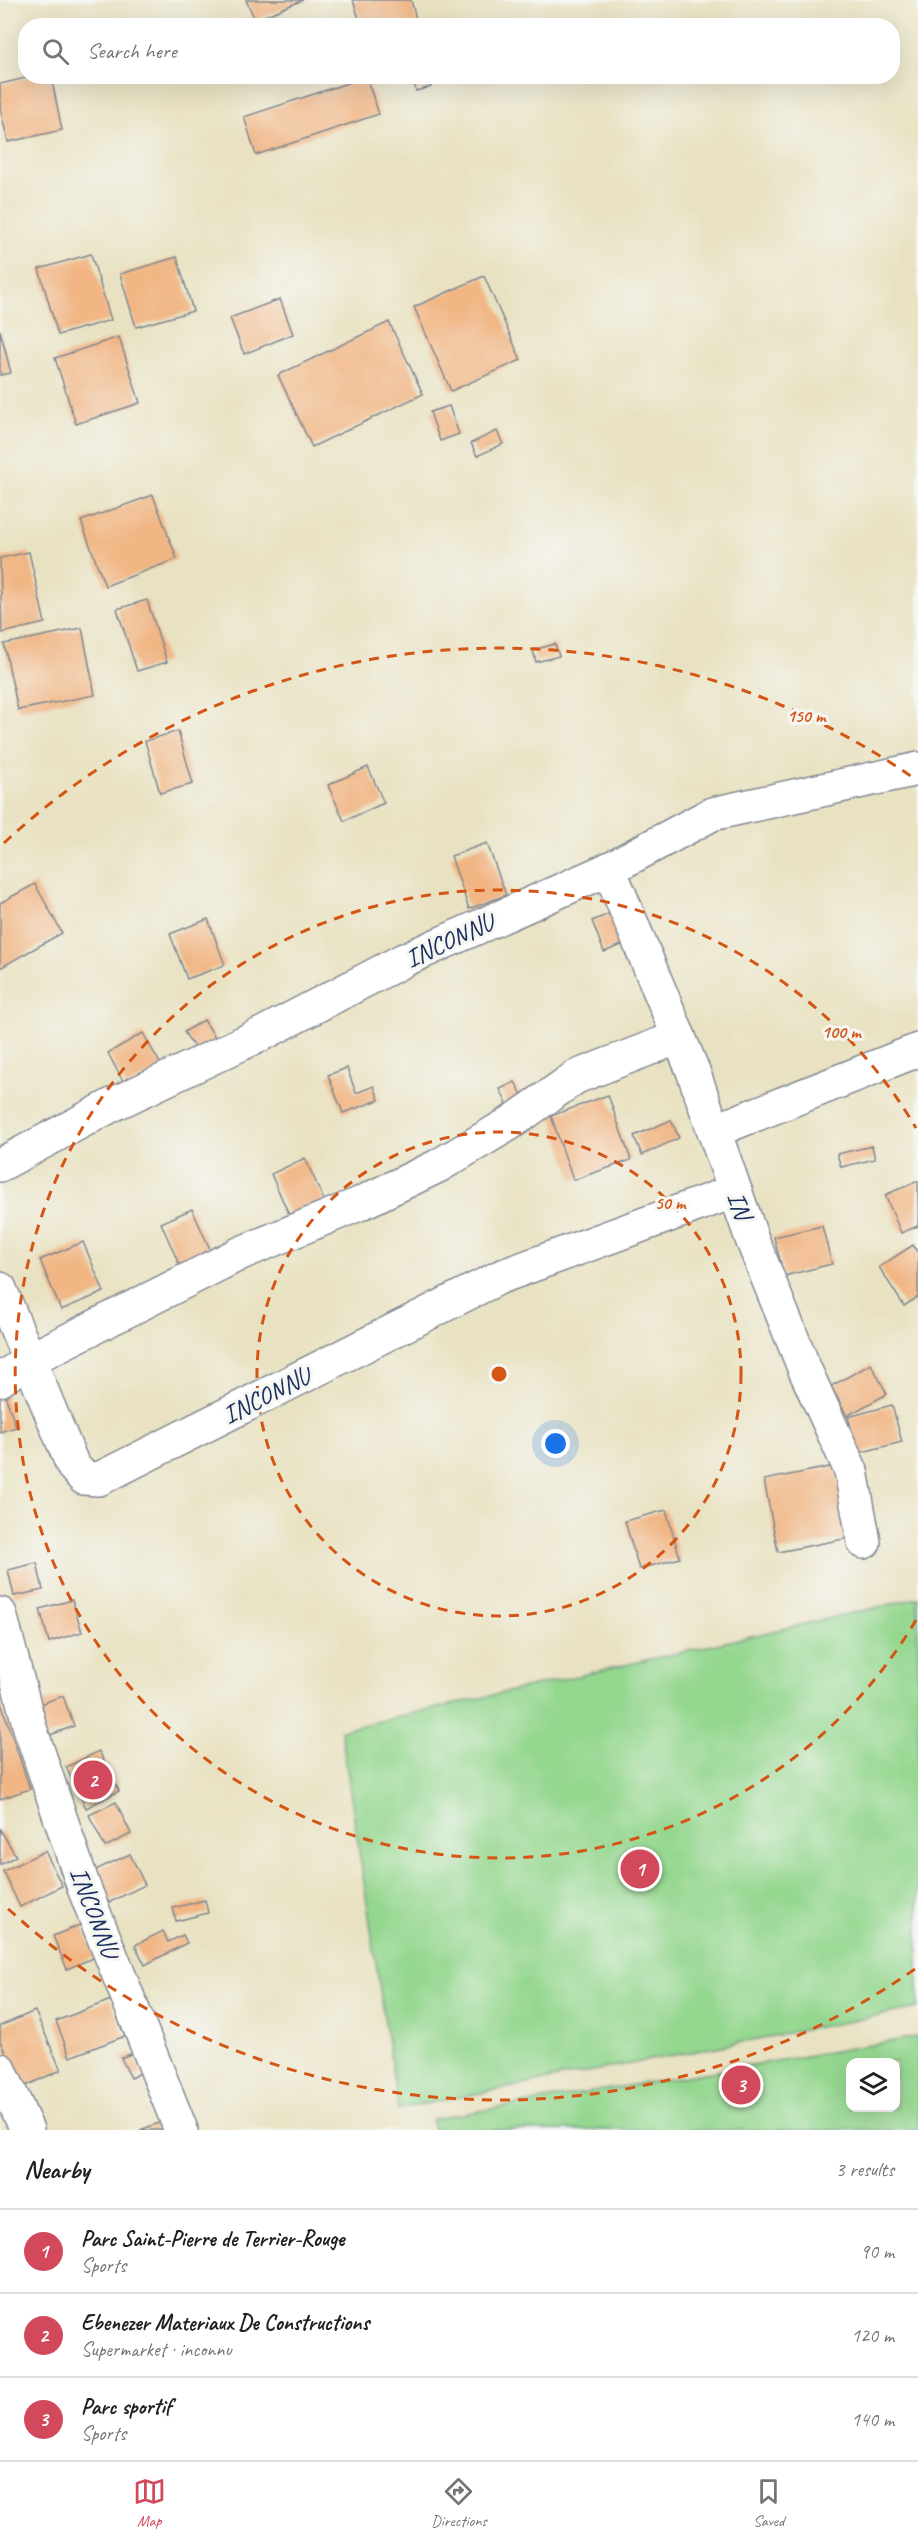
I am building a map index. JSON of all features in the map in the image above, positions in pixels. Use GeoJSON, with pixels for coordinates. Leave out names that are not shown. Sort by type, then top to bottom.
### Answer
{"type":"FeatureCollection","features":[{"type":"Feature","properties":{"kind":"street","name":"INCONNU"},"geometry":{"type":"LineString","coordinates":[[0,1165],[114,1104],[266,1032],[404,960],[609,869],[712,814],[918,769]]}},
{"type":"Feature","properties":{"kind":"street","name":"IN"},"geometry":{"type":"LineString","coordinates":[[609,869],[679,1037],[735,1191],[805,1370],[852,1471],[864,1542]]}},
{"type":"Feature","properties":{"kind":"street"},"geometry":{"type":"LineString","coordinates":[[0,1380],[13,1374],[29,1360],[241,1253],[358,1204],[438,1166],[509,1124],[576,1077],[679,1037]]}},
{"type":"Feature","properties":{"kind":"street"},"geometry":{"type":"LineString","coordinates":[[714,1131],[918,1050]]}},
{"type":"Feature","properties":{"kind":"street","name":"INCONNU"},"geometry":{"type":"LineString","coordinates":[[0,1289],[72,1466],[84,1478],[99,1479],[500,1276],[735,1191]]}},
{"type":"Feature","properties":{"kind":"street","name":"INCONNU"},"geometry":{"type":"LineString","coordinates":[[0,1614],[10,1694],[30,1728],[84,1888],[181,2130]]}},
{"type":"Feature","properties":{"kind":"street"},"geometry":{"type":"LineString","coordinates":[[0,2070],[20,2128]]}},
{"type":"Feature","properties":{"kind":"green space"},"geometry":{"type":"Polygon","coordinates":[[[918,1598],[918,2008],[398,2109],[341,1730],[918,1598]]]}},
{"type":"Feature","properties":{"kind":"green space"},"geometry":{"type":"Polygon","coordinates":[[[918,2037],[918,2130],[433,2130],[432,2119],[918,2037]]]}},
{"type":"Feature","properties":{"kind":"building"},"geometry":{"type":"Polygon","coordinates":[[[246,0],[303,0],[260,18],[254,18],[246,0]]]}},
{"type":"Feature","properties":{"kind":"building"},"geometry":{"type":"Polygon","coordinates":[[[353,0],[411,0],[416,18],[359,18],[353,0]]]}},
{"type":"Feature","properties":{"kind":"building"},"geometry":{"type":"Polygon","coordinates":[[[18,80],[18,84],[53,84],[62,130],[8,142],[0,108],[0,84],[18,80]]]}},
{"type":"Feature","properties":{"kind":"building"},"geometry":{"type":"Polygon","coordinates":[[[345,84],[368,84],[379,114],[256,155],[244,117],[345,84]]]}},
{"type":"Feature","properties":{"kind":"building"},"geometry":{"type":"Polygon","coordinates":[[[414,84],[430,84],[431,87],[416,91],[414,84]]]}},
{"type":"Feature","properties":{"kind":"building"},"geometry":{"type":"Polygon","coordinates":[[[91,254],[111,320],[58,335],[39,269],[91,254]]]}},
{"type":"Feature","properties":{"kind":"building"},"geometry":{"type":"Polygon","coordinates":[[[177,257],[193,311],[136,327],[120,274],[177,257]]]}},
{"type":"Feature","properties":{"kind":"building"},"geometry":{"type":"Polygon","coordinates":[[[484,276],[521,360],[451,391],[414,307],[484,276]]]}},
{"type":"Feature","properties":{"kind":"building"},"geometry":{"type":"Polygon","coordinates":[[[280,299],[293,334],[244,354],[230,318],[280,299]]]}},
{"type":"Feature","properties":{"kind":"building"},"geometry":{"type":"Polygon","coordinates":[[[389,322],[423,394],[312,447],[278,375],[389,322]]]}},
{"type":"Feature","properties":{"kind":"building"},"geometry":{"type":"Polygon","coordinates":[[[0,330],[11,373],[0,375],[0,330]]]}},
{"type":"Feature","properties":{"kind":"building"},"geometry":{"type":"Polygon","coordinates":[[[119,337],[140,403],[76,424],[55,358],[119,337]]]}},
{"type":"Feature","properties":{"kind":"building"},"geometry":{"type":"Polygon","coordinates":[[[449,406],[459,434],[440,441],[430,412],[449,406]]]}},
{"type":"Feature","properties":{"kind":"building"},"geometry":{"type":"Polygon","coordinates":[[[497,431],[503,444],[477,456],[471,443],[497,431]]]}},
{"type":"Feature","properties":{"kind":"building"},"geometry":{"type":"Polygon","coordinates":[[[153,495],[177,559],[105,586],[81,521],[153,495]]]}},
{"type":"Feature","properties":{"kind":"building"},"geometry":{"type":"Polygon","coordinates":[[[29,552],[45,623],[2,633],[0,558],[29,552]]]}},
{"type":"Feature","properties":{"kind":"building"},"geometry":{"type":"Polygon","coordinates":[[[147,600],[167,662],[137,671],[117,609],[147,600]]]}},
{"type":"Feature","properties":{"kind":"building"},"geometry":{"type":"Polygon","coordinates":[[[82,628],[95,695],[18,710],[4,644],[82,628]]]}},
{"type":"Feature","properties":{"kind":"building"},"geometry":{"type":"Polygon","coordinates":[[[555,644],[559,656],[536,662],[533,650],[555,644]]]}},
{"type":"Feature","properties":{"kind":"building"},"geometry":{"type":"Polygon","coordinates":[[[178,731],[193,784],[160,793],[145,741],[178,731]]]}},
{"type":"Feature","properties":{"kind":"building"},"geometry":{"type":"Polygon","coordinates":[[[368,767],[384,803],[344,821],[328,785],[368,767]]]}},
{"type":"Feature","properties":{"kind":"building"},"geometry":{"type":"Polygon","coordinates":[[[487,843],[506,895],[469,909],[451,856],[487,843]]]}},
{"type":"Feature","properties":{"kind":"building"},"geometry":{"type":"Polygon","coordinates":[[[35,884],[62,933],[0,968],[0,903],[35,884]]]}},
{"type":"Feature","properties":{"kind":"building"},"geometry":{"type":"Polygon","coordinates":[[[611,913],[624,944],[604,952],[592,921],[611,913]]]}},
{"type":"Feature","properties":{"kind":"building"},"geometry":{"type":"Polygon","coordinates":[[[208,919],[225,965],[187,979],[170,934],[208,919]]]}},
{"type":"Feature","properties":{"kind":"building"},"geometry":{"type":"Polygon","coordinates":[[[204,1020],[219,1043],[199,1055],[184,1032],[204,1020]]]}},
{"type":"Feature","properties":{"kind":"building"},"geometry":{"type":"Polygon","coordinates":[[[143,1033],[162,1067],[126,1087],[108,1053],[143,1033]]]}},
{"type":"Feature","properties":{"kind":"building"},"geometry":{"type":"Polygon","coordinates":[[[347,1068],[356,1093],[374,1086],[379,1100],[343,1113],[328,1075],[347,1068]]]}},
{"type":"Feature","properties":{"kind":"building"},"geometry":{"type":"Polygon","coordinates":[[[515,1082],[527,1104],[511,1112],[500,1089],[515,1082]]]}},
{"type":"Feature","properties":{"kind":"building"},"geometry":{"type":"Polygon","coordinates":[[[608,1095],[631,1160],[573,1180],[551,1116],[608,1095]]]}},
{"type":"Feature","properties":{"kind":"building"},"geometry":{"type":"Polygon","coordinates":[[[671,1120],[679,1138],[642,1155],[634,1136],[671,1120]]]}},
{"type":"Feature","properties":{"kind":"building"},"geometry":{"type":"Polygon","coordinates":[[[872,1146],[875,1159],[841,1167],[837,1154],[872,1146]]]}},
{"type":"Feature","properties":{"kind":"building"},"geometry":{"type":"Polygon","coordinates":[[[305,1158],[326,1205],[292,1221],[271,1174],[305,1158]]]}},
{"type":"Feature","properties":{"kind":"building"},"geometry":{"type":"Polygon","coordinates":[[[918,1181],[918,1226],[901,1233],[885,1195],[918,1181]]]}},
{"type":"Feature","properties":{"kind":"building"},"geometry":{"type":"Polygon","coordinates":[[[192,1209],[213,1256],[182,1271],[161,1223],[192,1209]]]}},
{"type":"Feature","properties":{"kind":"building"},"geometry":{"type":"Polygon","coordinates":[[[822,1226],[832,1264],[784,1276],[774,1237],[822,1226]]]}},
{"type":"Feature","properties":{"kind":"building"},"geometry":{"type":"Polygon","coordinates":[[[83,1242],[104,1292],[61,1310],[40,1260],[83,1242]]]}},
{"type":"Feature","properties":{"kind":"building"},"geometry":{"type":"Polygon","coordinates":[[[913,1245],[918,1253],[918,1297],[904,1306],[879,1267],[913,1245]]]}},
{"type":"Feature","properties":{"kind":"building"},"geometry":{"type":"Polygon","coordinates":[[[871,1364],[887,1394],[847,1416],[831,1386],[871,1364]]]}},
{"type":"Feature","properties":{"kind":"building"},"geometry":{"type":"Polygon","coordinates":[[[3,1389],[16,1427],[0,1432],[0,1390],[3,1389]]]}},
{"type":"Feature","properties":{"kind":"building"},"geometry":{"type":"Polygon","coordinates":[[[892,1405],[902,1442],[858,1453],[848,1417],[892,1405]]]}},
{"type":"Feature","properties":{"kind":"building"},"geometry":{"type":"Polygon","coordinates":[[[835,1466],[849,1538],[778,1552],[764,1480],[835,1466]]]}},
{"type":"Feature","properties":{"kind":"building"},"geometry":{"type":"Polygon","coordinates":[[[666,1510],[680,1558],[639,1569],[625,1521],[666,1510]]]}},
{"type":"Feature","properties":{"kind":"building"},"geometry":{"type":"Polygon","coordinates":[[[37,1563],[43,1590],[14,1596],[8,1570],[37,1563]]]}},
{"type":"Feature","properties":{"kind":"building"},"geometry":{"type":"Polygon","coordinates":[[[72,1600],[82,1632],[49,1642],[40,1609],[72,1600]]]}},
{"type":"Feature","properties":{"kind":"building"},"geometry":{"type":"Polygon","coordinates":[[[63,1696],[74,1726],[45,1737],[34,1706],[63,1696]]]}},
{"type":"Feature","properties":{"kind":"building"},"geometry":{"type":"Polygon","coordinates":[[[0,1700],[30,1789],[0,1799],[0,1700]]]}},
{"type":"Feature","properties":{"kind":"building"},"geometry":{"type":"Polygon","coordinates":[[[99,1751],[119,1791],[86,1808],[66,1767],[99,1751]]]}},
{"type":"Feature","properties":{"kind":"building"},"geometry":{"type":"Polygon","coordinates":[[[116,1802],[131,1834],[105,1847],[89,1815],[116,1802]]]}},
{"type":"Feature","properties":{"kind":"building"},"geometry":{"type":"Polygon","coordinates":[[[0,1829],[16,1856],[0,1865],[0,1829]]]}},
{"type":"Feature","properties":{"kind":"building"},"geometry":{"type":"Polygon","coordinates":[[[45,1851],[62,1886],[20,1907],[3,1871],[45,1851]]]}},
{"type":"Feature","properties":{"kind":"building"},"geometry":{"type":"Polygon","coordinates":[[[130,1854],[145,1885],[106,1904],[91,1872],[130,1854]]]}},
{"type":"Feature","properties":{"kind":"building"},"geometry":{"type":"Polygon","coordinates":[[[205,1900],[208,1913],[176,1921],[173,1908],[205,1900]]]}},
{"type":"Feature","properties":{"kind":"building"},"geometry":{"type":"Polygon","coordinates":[[[82,1924],[95,1957],[67,1969],[53,1936],[82,1924]]]}},
{"type":"Feature","properties":{"kind":"building"},"geometry":{"type":"Polygon","coordinates":[[[163,1931],[168,1942],[183,1935],[187,1943],[145,1965],[135,1945],[163,1931]]]}},
{"type":"Feature","properties":{"kind":"building"},"geometry":{"type":"Polygon","coordinates":[[[111,2000],[125,2036],[70,2057],[56,2021],[111,2000]]]}},
{"type":"Feature","properties":{"kind":"building"},"geometry":{"type":"Polygon","coordinates":[[[35,2011],[61,2070],[21,2088],[0,2041],[0,2026],[35,2011]]]}},
{"type":"Feature","properties":{"kind":"building"},"geometry":{"type":"Polygon","coordinates":[[[133,2053],[142,2072],[131,2078],[121,2058],[133,2053]]]}},
{"type":"Feature","properties":{"kind":"building"},"geometry":{"type":"Polygon","coordinates":[[[167,2120],[171,2130],[140,2130],[167,2120]]]}},
{"type":"Feature","properties":{"kind":"place","name":"Ebenezer Materiaux De Constructions"},"geometry":{"type":"Point","coordinates":[93,1780]}},
{"type":"Feature","properties":{"kind":"place","name":"Parc Saint-Pierre de Terrier-Rouge"},"geometry":{"type":"Point","coordinates":[640,1869]}},
{"type":"Feature","properties":{"kind":"place","name":"Parc sportif"},"geometry":{"type":"Point","coordinates":[741,2085]}}]}
